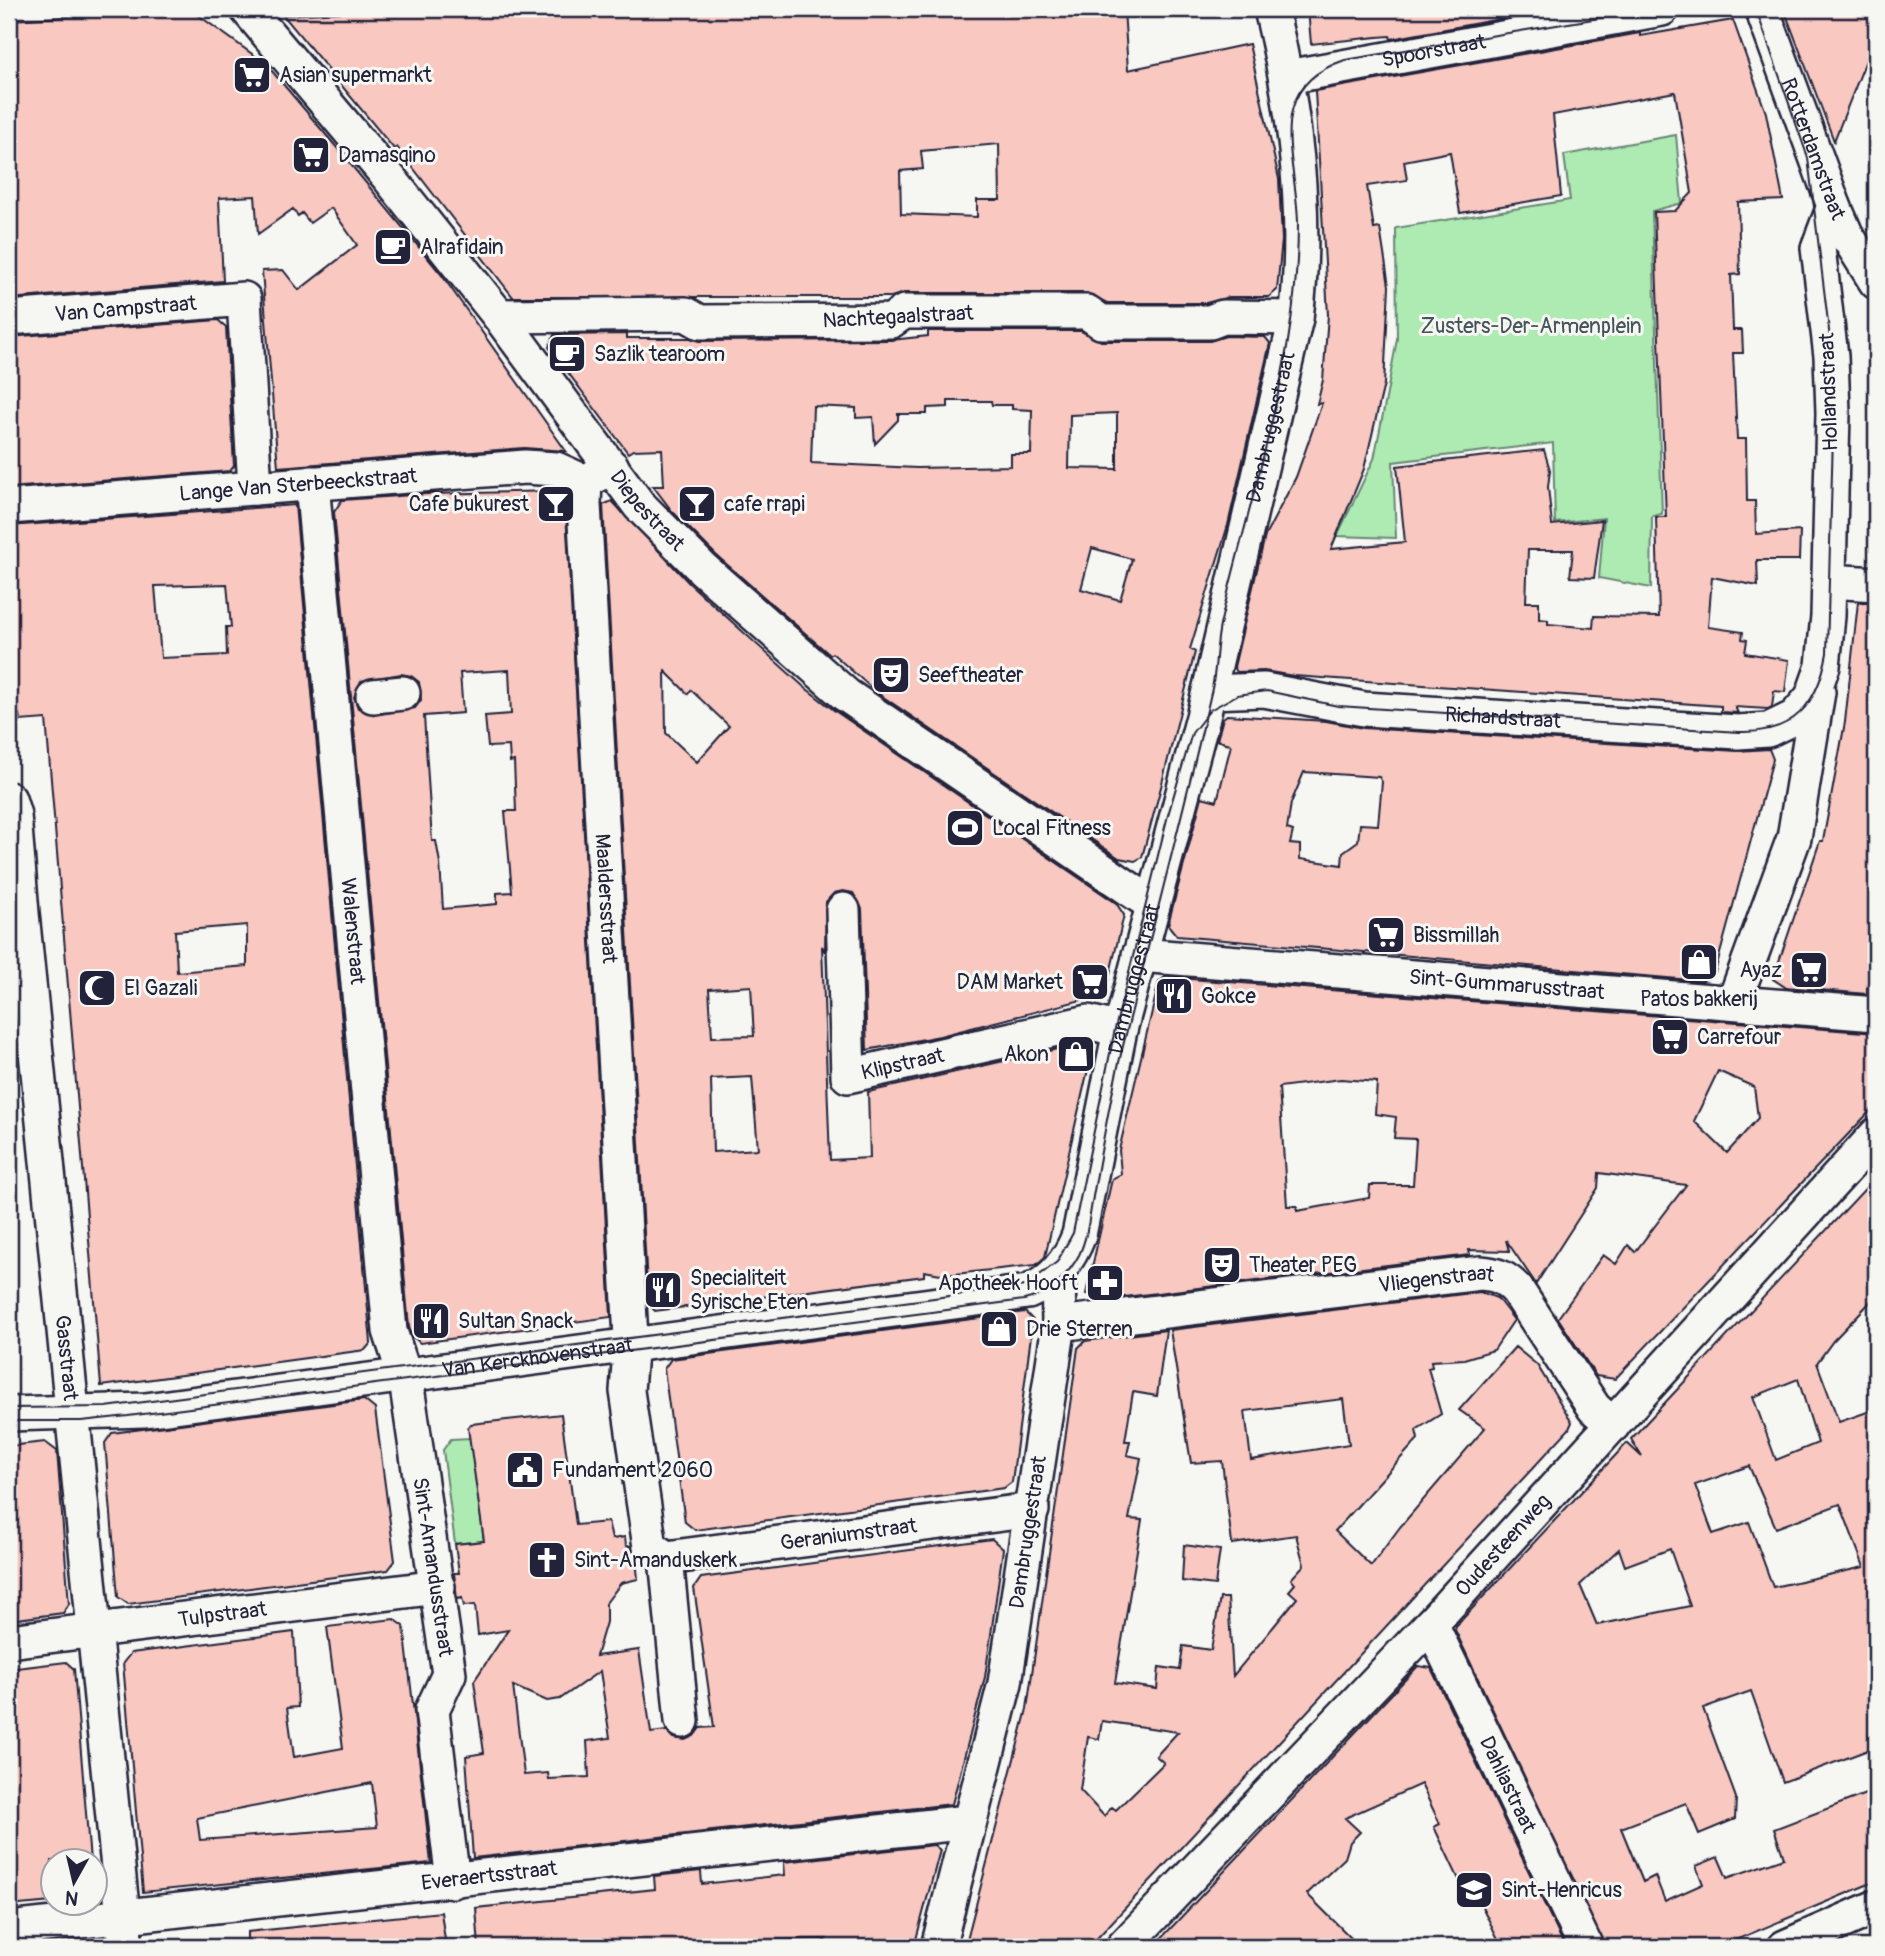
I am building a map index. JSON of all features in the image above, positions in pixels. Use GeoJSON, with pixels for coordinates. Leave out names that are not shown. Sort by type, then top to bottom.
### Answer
{"type":"FeatureCollection","features":[{"type":"Feature","properties":{"kind":"street","name":"Diepestraat"},"geometry":{"type":"LineString","coordinates":[[247,9],[390,179],[499,316],[599,475],[639,505],[703,569],[846,695],[1153,905]]}},
{"type":"Feature","properties":{"kind":"street","name":"Dambruggestraat"},"geometry":{"type":"LineString","coordinates":[[938,1947],[1005,1683],[1059,1324],[1058,1272],[1073,1249],[1081,1225],[1121,1030],[1209,692],[1296,318],[1301,278],[1301,209],[1287,77],[1271,9]]}},
{"type":"Feature","properties":{"kind":"street","name":"Spoorstraat"},"geometry":{"type":"LineString","coordinates":[[1287,77],[1662,9]]}},
{"type":"Feature","properties":{"kind":"street","name":"Rotterdamstraat"},"geometry":{"type":"LineString","coordinates":[[1762,9],[1834,206],[1846,234],[1876,282]]}},
{"type":"Feature","properties":{"kind":"street","name":"Hollandstraat"},"geometry":{"type":"LineString","coordinates":[[1734,1002],[1794,838],[1823,666],[1829,581],[1832,386],[1818,248],[1834,206]]}},
{"type":"Feature","properties":{"kind":"street","name":"Van Campstraat"},"geometry":{"type":"LineString","coordinates":[[9,318],[244,299],[254,488]]}},
{"type":"Feature","properties":{"kind":"street","name":"Nachtegaalstraat"},"geometry":{"type":"LineString","coordinates":[[499,316],[685,314],[700,322],[891,321],[904,312],[1087,312],[1101,322],[1210,322],[1223,317],[1296,318]]}},
{"type":"Feature","properties":{"kind":"street","name":"Lange Van Sterbeeckstraat"},"geometry":{"type":"LineString","coordinates":[[9,508],[525,467],[599,475]]}},
{"type":"Feature","properties":{"kind":"street","name":"Maaldersstraat"},"geometry":{"type":"LineString","coordinates":[[599,475],[630,1344],[628,1391],[650,1546],[666,1558]]}},
{"type":"Feature","properties":{"kind":"street","name":"Walenstraat"},"geometry":{"type":"LineString","coordinates":[[312,483],[365,696],[390,1331],[405,1375]]}},
{"type":"Feature","properties":{"kind":"street"},"geometry":{"type":"LineString","coordinates":[[1829,581],[1876,584]]}},
{"type":"Feature","properties":{"kind":"street","name":"Hollandstraat"},"geometry":{"type":"LineString","coordinates":[[1795,717],[1812,697],[1823,666]]}},
{"type":"Feature","properties":{"kind":"street","name":"Richardstraat"},"geometry":{"type":"LineString","coordinates":[[1209,692],[1264,690],[1364,709],[1738,732],[1768,730],[1795,717]]}},
{"type":"Feature","properties":{"kind":"street","name":"Gasstraat"},"geometry":{"type":"LineString","coordinates":[[9,799],[15,815],[15,914],[71,1414],[124,1932]]}},
{"type":"Feature","properties":{"kind":"street","name":"Klipstraat"},"geometry":{"type":"LineString","coordinates":[[843,910],[848,1076],[1088,1022],[1121,1030]]}},
{"type":"Feature","properties":{"kind":"street","name":"Sint-Gummarusstraat"},"geometry":{"type":"LineString","coordinates":[[1139,955],[1876,1014]]}},
{"type":"Feature","properties":{"kind":"street","name":"Oudesteenweg"},"geometry":{"type":"LineString","coordinates":[[1123,1947],[1431,1624],[1876,1135]]}},
{"type":"Feature","properties":{"kind":"street","name":"Van Kerckhovenstraat"},"geometry":{"type":"LineString","coordinates":[[9,1414],[145,1410],[1028,1292],[1058,1272]]}},
{"type":"Feature","properties":{"kind":"street","name":"Vliegenstraat"},"geometry":{"type":"LineString","coordinates":[[1059,1324],[1480,1273],[1496,1274],[1508,1280],[1517,1290],[1594,1408],[1613,1425]]}},
{"type":"Feature","properties":{"kind":"street","name":"Sint-Amandusstraat"},"geometry":{"type":"LineString","coordinates":[[405,1375],[449,1674],[432,1710],[453,1881]]}},
{"type":"Feature","properties":{"kind":"street","name":"Geraniumstraat"},"geometry":{"type":"LineString","coordinates":[[666,1558],[1032,1510]]}},
{"type":"Feature","properties":{"kind":"street"},"geometry":{"type":"LineString","coordinates":[[666,1558],[682,1721]]}},
{"type":"Feature","properties":{"kind":"street","name":"Tulpstraat"},"geometry":{"type":"LineString","coordinates":[[9,1641],[438,1587]]}},
{"type":"Feature","properties":{"kind":"street","name":"Dahliastraat"},"geometry":{"type":"LineString","coordinates":[[1431,1624],[1586,1947]]}},
{"type":"Feature","properties":{"kind":"street","name":"Everaertsstraat"},"geometry":{"type":"LineString","coordinates":[[9,1929],[124,1932],[453,1881],[968,1822]]}},
{"type":"Feature","properties":{"kind":"street"},"geometry":{"type":"LineString","coordinates":[[1784,1947],[1876,1907]]}},
{"type":"Feature","properties":{"kind":"green space","name":"Zusters-Der-Armenplein"},"geometry":{"type":"Polygon","coordinates":[[[1676,135],[1682,203],[1652,211],[1662,514],[1652,516],[1651,588],[1599,578],[1604,518],[1555,523],[1553,443],[1393,462],[1396,538],[1337,536],[1374,459],[1385,404],[1397,339],[1396,228],[1570,200],[1564,155],[1676,135]]]}},
{"type":"Feature","properties":{"kind":"green space"},"geometry":{"type":"Polygon","coordinates":[[[470,1438],[484,1541],[455,1544],[443,1450],[451,1439],[470,1438]]]}},
{"type":"Feature","properties":{"kind":"building"},"geometry":{"type":"Polygon","coordinates":[[[408,9],[1124,9],[1128,70],[1249,44],[1279,179],[1282,240],[1277,290],[1269,297],[1229,297],[1206,303],[1107,303],[1087,293],[904,293],[891,297],[513,297],[397,147],[394,149],[283,15],[408,9]],[[999,144],[921,151],[923,169],[900,171],[901,214],[977,217],[977,200],[1000,200],[999,144]]]}},
{"type":"Feature","properties":{"kind":"building"},"geometry":{"type":"Polygon","coordinates":[[[1308,9],[1555,9],[1391,39],[1390,36],[1311,44],[1308,9]]]}},
{"type":"Feature","properties":{"kind":"building"},"geometry":{"type":"Polygon","coordinates":[[[1784,9],[1876,9],[1876,35],[1834,141],[1784,9]]]}},
{"type":"Feature","properties":{"kind":"building"},"geometry":{"type":"Polygon","coordinates":[[[191,10],[266,64],[441,274],[566,451],[524,448],[278,467],[262,271],[283,270],[299,290],[357,245],[331,208],[310,223],[302,213],[298,216],[293,209],[258,234],[255,196],[219,198],[223,281],[9,299],[9,20],[191,10]]]}},
{"type":"Feature","properties":{"kind":"building"},"geometry":{"type":"Polygon","coordinates":[[[1733,20],[1766,113],[1783,200],[1738,202],[1740,274],[1731,275],[1733,330],[1742,330],[1743,353],[1733,353],[1737,439],[1746,439],[1747,501],[1755,501],[1756,534],[1800,531],[1799,560],[1757,560],[1758,586],[1712,577],[1708,627],[1743,632],[1742,639],[1747,640],[1745,653],[1789,660],[1785,692],[1774,691],[1772,707],[1768,709],[1735,707],[1738,713],[1721,712],[1721,706],[1294,676],[1264,671],[1237,672],[1234,667],[1265,536],[1296,477],[1322,403],[1317,404],[1323,380],[1328,315],[1315,91],[1640,33],[1640,36],[1733,20]],[[1675,92],[1553,115],[1561,196],[1460,213],[1450,152],[1404,161],[1407,180],[1367,186],[1374,229],[1380,228],[1389,286],[1384,384],[1364,469],[1331,549],[1405,542],[1397,466],[1544,450],[1550,470],[1548,487],[1552,525],[1602,520],[1594,578],[1570,577],[1573,550],[1528,550],[1526,602],[1539,602],[1539,619],[1548,620],[1548,624],[1593,628],[1594,616],[1659,617],[1656,517],[1666,517],[1654,212],[1675,211],[1692,193],[1675,92]]]}},
{"type":"Feature","properties":{"kind":"building"},"geometry":{"type":"Polygon","coordinates":[[[218,320],[226,327],[234,466],[230,471],[9,488],[9,337],[218,320]]]}},
{"type":"Feature","properties":{"kind":"building"},"geometry":{"type":"Polygon","coordinates":[[[928,331],[1081,331],[1101,341],[1210,341],[1226,336],[1265,337],[1270,343],[1228,525],[1190,649],[1195,652],[1161,787],[1142,857],[1135,861],[1119,858],[876,692],[832,653],[830,655],[716,555],[672,511],[653,486],[664,486],[662,449],[633,450],[628,453],[549,347],[554,335],[627,334],[627,338],[690,338],[700,341],[891,340],[928,336],[928,331]],[[948,401],[948,407],[927,408],[927,414],[898,414],[898,420],[875,444],[873,417],[856,418],[856,408],[813,406],[811,463],[917,468],[1011,466],[1011,454],[1031,454],[1032,410],[1012,409],[1012,405],[992,405],[991,401],[948,401]],[[1117,413],[1070,415],[1069,468],[1117,469],[1117,413]],[[1092,548],[1081,589],[1120,600],[1132,559],[1092,548]]]}},
{"type":"Feature","properties":{"kind":"building"},"geometry":{"type":"Polygon","coordinates":[[[557,491],[565,494],[611,1317],[420,1343],[412,1336],[409,1327],[334,512],[342,500],[426,494],[557,491]],[[509,670],[460,673],[463,713],[424,716],[432,841],[436,841],[440,863],[443,909],[497,904],[497,893],[512,892],[505,811],[516,811],[514,761],[510,762],[509,746],[488,747],[485,716],[511,714],[509,670]],[[401,674],[361,681],[354,697],[358,708],[375,715],[415,708],[421,700],[419,682],[411,676],[401,674]]]}},
{"type":"Feature","properties":{"kind":"building"},"geometry":{"type":"Polygon","coordinates":[[[612,501],[689,583],[803,686],[835,711],[1116,903],[1124,915],[1105,994],[940,1036],[867,1050],[862,909],[853,893],[843,891],[834,893],[826,902],[825,952],[822,946],[830,1160],[870,1158],[868,1092],[1088,1042],[1094,1043],[1045,1257],[1036,1265],[946,1275],[924,1271],[924,1276],[655,1311],[648,1303],[603,505],[612,501]],[[665,671],[666,733],[697,762],[729,726],[691,690],[688,694],[665,671]],[[751,986],[709,989],[712,1037],[754,1036],[751,986]],[[752,1077],[711,1079],[713,1152],[758,1149],[752,1077]]]}},
{"type":"Feature","properties":{"kind":"building"},"geometry":{"type":"Polygon","coordinates":[[[295,505],[371,1343],[365,1350],[101,1386],[46,719],[20,721],[19,714],[13,714],[9,655],[9,526],[295,505]],[[227,584],[155,586],[161,658],[227,655],[226,627],[231,627],[227,584]],[[247,925],[175,931],[177,972],[247,966],[247,925]]]}},
{"type":"Feature","properties":{"kind":"building"},"geometry":{"type":"Polygon","coordinates":[[[1858,602],[1876,603],[1876,988],[1867,988],[1867,994],[1785,987],[1773,979],[1820,841],[1823,841],[1845,722],[1858,602]]]}},
{"type":"Feature","properties":{"kind":"building"},"geometry":{"type":"Polygon","coordinates":[[[1227,715],[1326,721],[1363,728],[1737,751],[1769,749],[1773,759],[1715,972],[1702,981],[1177,936],[1168,925],[1202,797],[1217,801],[1231,745],[1217,740],[1223,718],[1227,715]],[[1304,772],[1291,803],[1287,829],[1293,831],[1290,844],[1300,845],[1300,859],[1342,865],[1343,852],[1358,841],[1360,824],[1378,825],[1382,782],[1379,777],[1304,772]]]}},
{"type":"Feature","properties":{"kind":"building"},"geometry":{"type":"Polygon","coordinates":[[[1165,977],[1876,1033],[1876,1105],[1615,1379],[1596,1376],[1558,1318],[1603,1255],[1616,1264],[1628,1245],[1635,1252],[1686,1185],[1599,1173],[1598,1188],[1536,1284],[1506,1240],[1509,1251],[1469,1250],[1470,1255],[1092,1301],[1108,1298],[1086,1294],[1112,1179],[1121,1174],[1119,1150],[1159,982],[1165,977]],[[1718,1071],[1694,1121],[1727,1153],[1758,1118],[1754,1087],[1718,1071]],[[1341,1079],[1279,1087],[1287,1206],[1297,1206],[1297,1211],[1369,1198],[1370,1185],[1413,1185],[1416,1139],[1394,1138],[1396,1117],[1375,1114],[1377,1082],[1341,1079]]]}},
{"type":"Feature","properties":{"kind":"building"},"geometry":{"type":"Polygon","coordinates":[[[1876,1177],[1876,1296],[1833,1341],[1817,1363],[1839,1422],[1876,1409],[1876,1747],[1783,1782],[1751,1691],[1703,1708],[1736,1798],[1735,1819],[1699,1834],[1686,1803],[1621,1828],[1643,1882],[1655,1876],[1665,1901],[1703,1884],[1696,1866],[1718,1857],[1727,1878],[1784,1858],[1774,1829],[1876,1790],[1876,1881],[1719,1947],[1605,1947],[1455,1630],[1627,1443],[1642,1457],[1631,1439],[1876,1177]],[[1798,1379],[1753,1397],[1776,1460],[1818,1443],[1798,1379]],[[1749,1466],[1695,1485],[1713,1534],[1749,1522],[1773,1587],[1864,1567],[1840,1504],[1776,1528],[1749,1466]],[[1619,1549],[1580,1585],[1597,1625],[1690,1606],[1670,1549],[1625,1566],[1619,1549]]]}},
{"type":"Feature","properties":{"kind":"building"},"geometry":{"type":"Polygon","coordinates":[[[1480,1292],[1497,1298],[1514,1320],[1494,1350],[1464,1359],[1431,1361],[1432,1367],[1428,1368],[1441,1414],[1416,1430],[1418,1439],[1335,1531],[1371,1566],[1400,1527],[1485,1428],[1459,1410],[1515,1347],[1537,1365],[1572,1422],[1569,1429],[1089,1947],[965,1947],[1027,1709],[1078,1348],[1085,1341],[1166,1330],[1157,1396],[1133,1392],[1125,1441],[1130,1441],[1127,1455],[1141,1458],[1129,1519],[1142,1520],[1115,1683],[1157,1689],[1159,1667],[1180,1670],[1183,1646],[1211,1650],[1220,1598],[1228,1598],[1233,1676],[1297,1598],[1289,1591],[1295,1584],[1291,1579],[1304,1565],[1296,1535],[1232,1544],[1222,1461],[1191,1463],[1170,1330],[1480,1292]],[[1343,1399],[1245,1411],[1251,1460],[1349,1444],[1343,1399]],[[1102,1721],[1099,1739],[1088,1737],[1080,1790],[1104,1816],[1112,1807],[1116,1810],[1164,1763],[1156,1756],[1178,1732],[1102,1721]]]}},
{"type":"Feature","properties":{"kind":"building"},"geometry":{"type":"Polygon","coordinates":[[[1025,1312],[1033,1320],[1012,1482],[1004,1488],[695,1530],[685,1522],[664,1369],[671,1359],[1025,1312]]]}},
{"type":"Feature","properties":{"kind":"building"},"geometry":{"type":"Polygon","coordinates":[[[364,1400],[375,1409],[395,1561],[388,1570],[128,1604],[118,1597],[105,1443],[112,1433],[364,1400]]]}},
{"type":"Feature","properties":{"kind":"building"},"geometry":{"type":"Polygon","coordinates":[[[561,1414],[576,1525],[608,1522],[612,1539],[625,1537],[626,1546],[630,1546],[636,1559],[638,1579],[621,1583],[606,1603],[606,1622],[596,1656],[639,1650],[651,1733],[666,1731],[673,1738],[685,1740],[694,1736],[700,1728],[714,1727],[694,1588],[701,1578],[992,1539],[1003,1549],[985,1677],[952,1804],[473,1858],[466,1756],[484,1753],[474,1681],[508,1630],[478,1635],[475,1605],[464,1606],[462,1598],[457,1599],[454,1573],[459,1573],[455,1544],[484,1541],[468,1428],[471,1424],[561,1414]],[[600,1671],[560,1699],[547,1701],[513,1686],[524,1775],[548,1773],[549,1779],[589,1777],[587,1741],[610,1738],[600,1671]]]}},
{"type":"Feature","properties":{"kind":"building"},"geometry":{"type":"Polygon","coordinates":[[[45,1442],[57,1451],[69,1604],[63,1613],[9,1620],[9,1446],[45,1442]]]}},
{"type":"Feature","properties":{"kind":"building"},"geometry":{"type":"Polygon","coordinates":[[[1184,1545],[1220,1550],[1215,1585],[1182,1581],[1184,1545]]]}},
{"type":"Feature","properties":{"kind":"building"},"geometry":{"type":"Polygon","coordinates":[[[394,1619],[404,1626],[431,1863],[143,1892],[123,1663],[131,1653],[294,1632],[298,1707],[287,1708],[294,1757],[343,1748],[327,1627],[394,1619]],[[372,1783],[197,1818],[200,1840],[377,1827],[372,1783]]]}},
{"type":"Feature","properties":{"kind":"building"},"geometry":{"type":"Polygon","coordinates":[[[66,1662],[74,1669],[89,1848],[38,1848],[38,1903],[9,1906],[9,1669],[66,1662]]]}},
{"type":"Feature","properties":{"kind":"building"},"geometry":{"type":"Polygon","coordinates":[[[1418,1666],[1431,1668],[1565,1947],[1502,1947],[1470,1882],[1462,1886],[1434,1827],[1440,1824],[1421,1784],[1345,1818],[1360,1832],[1350,1842],[1345,1858],[1307,1894],[1360,1947],[1153,1947],[1418,1666]]]}},
{"type":"Feature","properties":{"kind":"building"},"geometry":{"type":"Polygon","coordinates":[[[934,1845],[940,1850],[914,1947],[819,1947],[826,1939],[769,1940],[762,1947],[479,1947],[476,1908],[655,1889],[654,1876],[701,1871],[702,1884],[785,1875],[784,1862],[934,1845]]]}},
{"type":"Feature","properties":{"kind":"building"},"geometry":{"type":"Polygon","coordinates":[[[441,1912],[446,1947],[247,1947],[247,1932],[441,1912]]]}},
{"type":"Feature","properties":{"kind":"tram line"},"geometry":{"type":"LineString","coordinates":[[9,1421],[81,1421],[128,1416],[1024,1300],[1041,1294],[1056,1284],[1079,1255],[1087,1232],[1117,1071],[1213,684],[1221,621],[1282,376],[1296,276],[1298,225],[1290,129],[1293,108],[1302,89],[1319,73],[1345,60],[1605,17],[1661,17],[1700,9]]}},
{"type":"Feature","properties":{"kind":"tram line"},"geometry":{"type":"LineString","coordinates":[[9,1408],[106,1407],[1025,1286],[1057,1262],[1073,1233],[1115,1029],[1168,815],[1192,733],[1210,710],[1237,695],[1267,691],[1338,706],[1739,732],[1775,728],[1789,721],[1810,701],[1823,671],[1827,653],[1834,399],[1832,355],[1808,158],[1756,9]]}},
{"type":"Feature","properties":{"kind":"place","name":"Asian supermarkt"},"geometry":{"type":"Point","coordinates":[252,75]}},
{"type":"Feature","properties":{"kind":"place","name":"Damasqino"},"geometry":{"type":"Point","coordinates":[311,155]}},
{"type":"Feature","properties":{"kind":"place","name":"Alrafidain"},"geometry":{"type":"Point","coordinates":[393,247]}},
{"type":"Feature","properties":{"kind":"place","name":"Sazlik tearoom"},"geometry":{"type":"Point","coordinates":[567,354]}},
{"type":"Feature","properties":{"kind":"place","name":"Cafe bukurest"},"geometry":{"type":"Point","coordinates":[556,504]}},
{"type":"Feature","properties":{"kind":"place","name":"cafe rrapi"},"geometry":{"type":"Point","coordinates":[697,504]}},
{"type":"Feature","properties":{"kind":"place","name":"Seeftheater"},"geometry":{"type":"Point","coordinates":[891,675]}},
{"type":"Feature","properties":{"kind":"place","name":"Local Fitness"},"geometry":{"type":"Point","coordinates":[965,828]}},
{"type":"Feature","properties":{"kind":"place","name":"Bissmillah"},"geometry":{"type":"Point","coordinates":[1386,935]}},
{"type":"Feature","properties":{"kind":"place","name":"Patos bakkerij"},"geometry":{"type":"Point","coordinates":[1699,962]}},
{"type":"Feature","properties":{"kind":"place","name":"Ayaz"},"geometry":{"type":"Point","coordinates":[1809,970]}},
{"type":"Feature","properties":{"kind":"place","name":"DAM Market"},"geometry":{"type":"Point","coordinates":[1090,982]}},
{"type":"Feature","properties":{"kind":"place","name":"El Gazali"},"geometry":{"type":"Point","coordinates":[97,988]}},
{"type":"Feature","properties":{"kind":"place","name":"Gokce"},"geometry":{"type":"Point","coordinates":[1174,996]}},
{"type":"Feature","properties":{"kind":"place","name":"Carrefour"},"geometry":{"type":"Point","coordinates":[1670,1037]}},
{"type":"Feature","properties":{"kind":"place","name":"Akon"},"geometry":{"type":"Point","coordinates":[1076,1054]}},
{"type":"Feature","properties":{"kind":"place","name":"Theater PEG"},"geometry":{"type":"Point","coordinates":[1222,1265]}},
{"type":"Feature","properties":{"kind":"place","name":"Apotheek Hooft"},"geometry":{"type":"Point","coordinates":[1105,1283]}},
{"type":"Feature","properties":{"kind":"place","name":"Specialiteit Syrische Eten"},"geometry":{"type":"Point","coordinates":[663,1290]}},
{"type":"Feature","properties":{"kind":"place","name":"Sultan Snack"},"geometry":{"type":"Point","coordinates":[431,1321]}},
{"type":"Feature","properties":{"kind":"place","name":"Drie Sterren"},"geometry":{"type":"Point","coordinates":[999,1329]}},
{"type":"Feature","properties":{"kind":"place","name":"Fundament 2060"},"geometry":{"type":"Point","coordinates":[525,1470]}},
{"type":"Feature","properties":{"kind":"place","name":"Sint-Amanduskerk"},"geometry":{"type":"Point","coordinates":[547,1560]}},
{"type":"Feature","properties":{"kind":"place","name":"Sint-Henricus"},"geometry":{"type":"Point","coordinates":[1474,1890]}}]}
